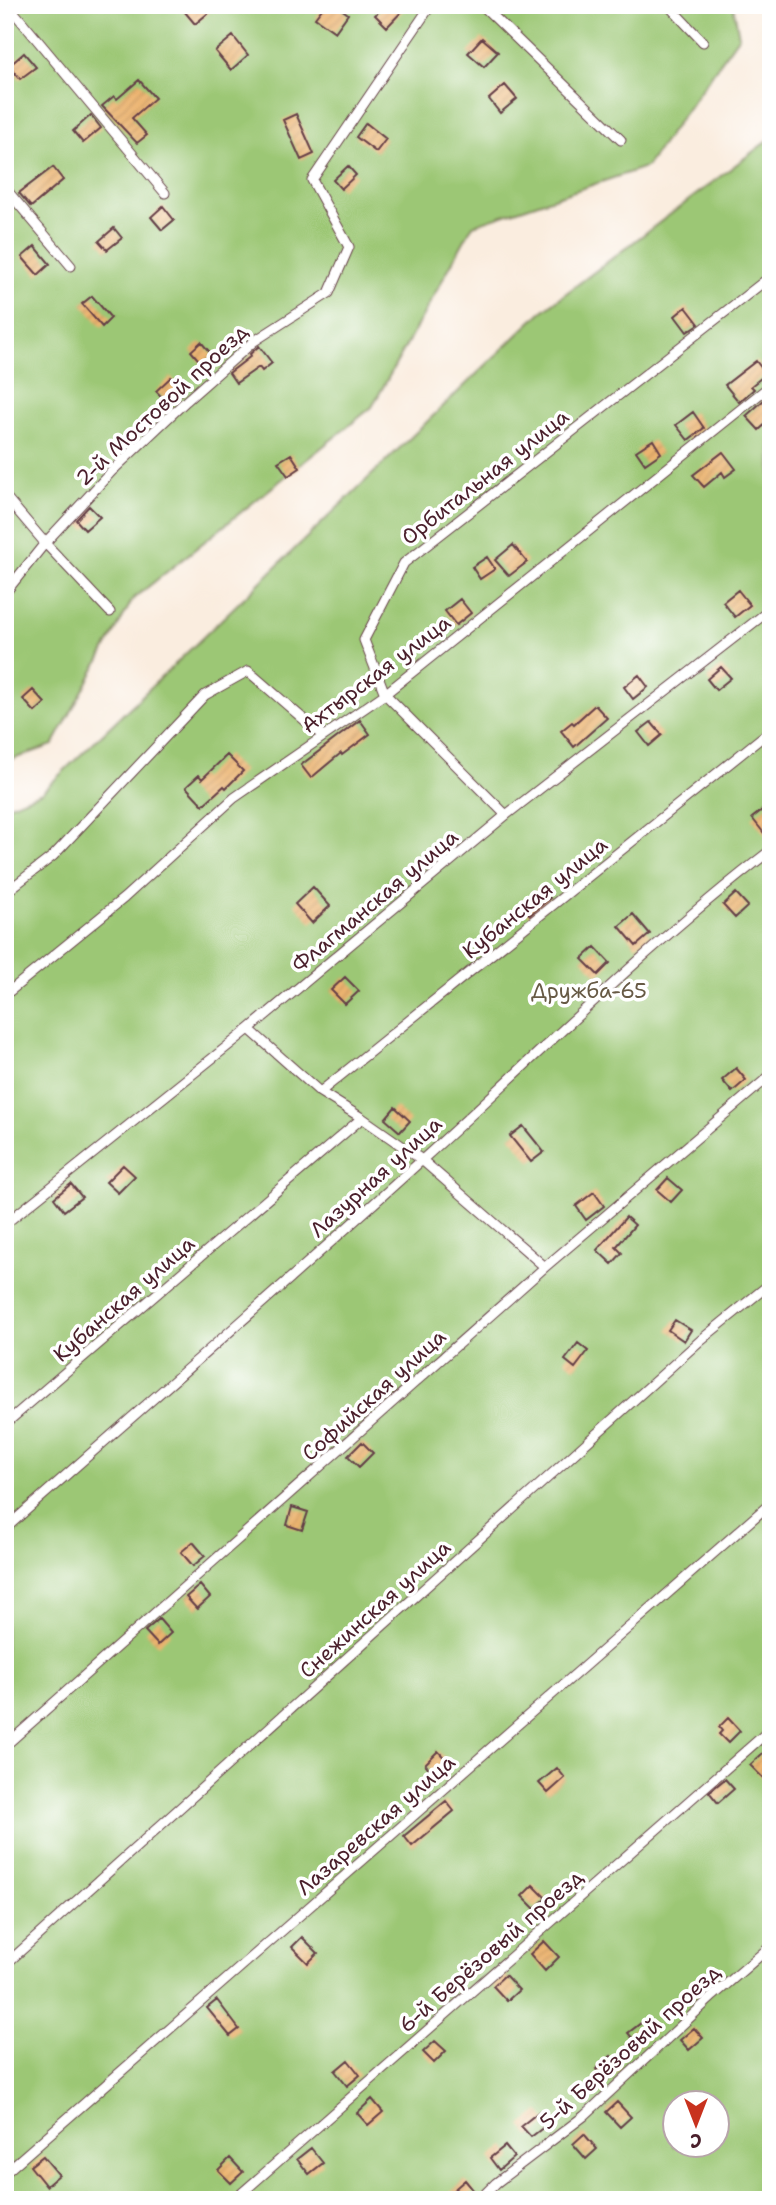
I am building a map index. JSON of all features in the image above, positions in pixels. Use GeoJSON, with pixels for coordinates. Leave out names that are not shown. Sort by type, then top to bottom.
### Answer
{"type":"FeatureCollection","features":[{"type":"Feature","properties":{"kind":"lane"},"geometry":{"type":"LineString","coordinates":[[8,5],[165,193]]}},
{"type":"Feature","properties":{"kind":"lane"},"geometry":{"type":"LineString","coordinates":[[482,5],[621,140]]}},
{"type":"Feature","properties":{"kind":"lane"},"geometry":{"type":"LineString","coordinates":[[668,5],[703,42]]}},
{"type":"Feature","properties":{"kind":"lane","name":"2-й Мостовой проезд"},"geometry":{"type":"LineString","coordinates":[[5,593],[45,543],[112,471],[253,342],[329,293],[349,247],[313,180],[428,6]]}},
{"type":"Feature","properties":{"kind":"lane"},"geometry":{"type":"LineString","coordinates":[[5,188],[71,266]]}},
{"type":"Feature","properties":{"kind":"lane","name":"Орбитальная улица"},"geometry":{"type":"LineString","coordinates":[[506,815],[385,694],[363,640],[404,563],[771,276]]}},
{"type":"Feature","properties":{"kind":"lane","name":"Ахтырская улица"},"geometry":{"type":"LineString","coordinates":[[5,995],[124,898],[234,798],[385,694],[771,385]]}},
{"type":"Feature","properties":{"kind":"lane"},"geometry":{"type":"LineString","coordinates":[[5,496],[110,612]]}},
{"type":"Feature","properties":{"kind":"lane","name":"Флагманская улица"},"geometry":{"type":"LineString","coordinates":[[5,1224],[249,1029],[506,815],[771,609]]}},
{"type":"Feature","properties":{"kind":"lane"},"geometry":{"type":"LineString","coordinates":[[5,894],[53,856],[205,695],[248,671],[323,736]]}},
{"type":"Feature","properties":{"kind":"lane","name":"Кубанская улица"},"geometry":{"type":"LineString","coordinates":[[320,1092],[771,730]]}},
{"type":"Feature","properties":{"kind":"lane","name":"Лазурная улица"},"geometry":{"type":"LineString","coordinates":[[5,1529],[422,1160],[609,986],[771,850]]}},
{"type":"Feature","properties":{"kind":"lane"},"geometry":{"type":"LineString","coordinates":[[249,1029],[320,1092],[422,1160],[545,1267]]}},
{"type":"Feature","properties":{"kind":"lane","name":"Софийская улица"},"geometry":{"type":"LineString","coordinates":[[5,1746],[545,1267],[771,1075]]}},
{"type":"Feature","properties":{"kind":"lane","name":"Кубанская улица"},"geometry":{"type":"LineString","coordinates":[[5,1424],[362,1118]]}},
{"type":"Feature","properties":{"kind":"lane","name":"Снежинская улица"},"geometry":{"type":"LineString","coordinates":[[5,1965],[702,1339],[771,1283]]}},
{"type":"Feature","properties":{"kind":"lane","name":"Лазаревская улица"},"geometry":{"type":"LineString","coordinates":[[5,2173],[771,1503]]}},
{"type":"Feature","properties":{"kind":"lane","name":"6-й Берёзовый проезд"},"geometry":{"type":"LineString","coordinates":[[234,2200],[771,1729]]}},
{"type":"Feature","properties":{"kind":"lane","name":"5-й Берёзовый проезд"},"geometry":{"type":"LineString","coordinates":[[479,2200],[496,2183],[584,2116],[771,1946]]}},
{"type":"Feature","properties":{"kind":"green space"},"geometry":{"type":"Polygon","coordinates":[[[5,5],[733,5],[739,36],[646,167],[473,225],[372,407],[133,599],[53,745],[5,762],[5,5]]]}},
{"type":"Feature","properties":{"kind":"green space","name":"Дружба-65"},"geometry":{"type":"Polygon","coordinates":[[[771,138],[771,2200],[5,2200],[5,807],[42,792],[540,313],[771,138]]]}},
{"type":"Feature","properties":{"kind":"building"},"geometry":{"type":"Polygon","coordinates":[[[179,5],[218,5],[195,24],[179,5]]]}},
{"type":"Feature","properties":{"kind":"building"},"geometry":{"type":"Polygon","coordinates":[[[325,5],[336,5],[348,14],[335,32],[315,18],[325,5]]]}},
{"type":"Feature","properties":{"kind":"building"},"geometry":{"type":"Polygon","coordinates":[[[385,5],[408,5],[387,27],[375,15],[385,5]]]}},
{"type":"Feature","properties":{"kind":"building"},"geometry":{"type":"Polygon","coordinates":[[[233,36],[248,55],[231,70],[215,51],[233,36]]]}},
{"type":"Feature","properties":{"kind":"building"},"geometry":{"type":"Polygon","coordinates":[[[482,38],[498,52],[484,67],[468,53],[482,38]]]}},
{"type":"Feature","properties":{"kind":"building"},"geometry":{"type":"Polygon","coordinates":[[[24,53],[36,67],[20,79],[9,66],[24,53]]]}},
{"type":"Feature","properties":{"kind":"building"},"geometry":{"type":"Polygon","coordinates":[[[139,80],[155,98],[132,118],[147,135],[137,143],[102,106],[114,96],[117,99],[139,80]]]}},
{"type":"Feature","properties":{"kind":"building"},"geometry":{"type":"Polygon","coordinates":[[[505,85],[517,99],[500,113],[489,99],[505,85]]]}},
{"type":"Feature","properties":{"kind":"building"},"geometry":{"type":"Polygon","coordinates":[[[296,114],[314,154],[301,160],[283,120],[296,114]]]}},
{"type":"Feature","properties":{"kind":"building"},"geometry":{"type":"Polygon","coordinates":[[[91,115],[101,128],[83,143],[73,131],[91,115]]]}},
{"type":"Feature","properties":{"kind":"building"},"geometry":{"type":"Polygon","coordinates":[[[366,123],[386,139],[376,152],[356,137],[366,123]]]}},
{"type":"Feature","properties":{"kind":"building"},"geometry":{"type":"Polygon","coordinates":[[[348,166],[356,175],[341,189],[333,180],[348,166]]]}},
{"type":"Feature","properties":{"kind":"building"},"geometry":{"type":"Polygon","coordinates":[[[53,167],[63,180],[31,207],[19,193],[53,167]]]}},
{"type":"Feature","properties":{"kind":"building"},"geometry":{"type":"Polygon","coordinates":[[[163,206],[174,220],[162,230],[151,217],[163,206]]]}},
{"type":"Feature","properties":{"kind":"building"},"geometry":{"type":"Polygon","coordinates":[[[114,228],[122,238],[107,250],[99,241],[114,228]]]}},
{"type":"Feature","properties":{"kind":"building"},"geometry":{"type":"Polygon","coordinates":[[[35,246],[50,264],[38,275],[22,257],[35,246]]]}},
{"type":"Feature","properties":{"kind":"building"},"geometry":{"type":"Polygon","coordinates":[[[92,296],[111,318],[102,327],[82,304],[92,296]]]}},
{"type":"Feature","properties":{"kind":"building"},"geometry":{"type":"Polygon","coordinates":[[[686,307],[699,324],[687,332],[675,316],[686,307]]]}},
{"type":"Feature","properties":{"kind":"building"},"geometry":{"type":"Polygon","coordinates":[[[201,342],[213,356],[203,365],[191,351],[201,342]]]}},
{"type":"Feature","properties":{"kind":"building"},"geometry":{"type":"Polygon","coordinates":[[[259,346],[272,363],[262,371],[259,367],[236,383],[229,373],[259,346]]]}},
{"type":"Feature","properties":{"kind":"building"},"geometry":{"type":"Polygon","coordinates":[[[756,361],[766,374],[751,386],[754,389],[739,402],[725,385],[756,361]]]}},
{"type":"Feature","properties":{"kind":"building"},"geometry":{"type":"Polygon","coordinates":[[[171,377],[184,392],[169,405],[156,391],[171,377]]]}},
{"type":"Feature","properties":{"kind":"building"},"geometry":{"type":"Polygon","coordinates":[[[764,400],[771,408],[771,419],[759,430],[746,416],[764,400]]]}},
{"type":"Feature","properties":{"kind":"building"},"geometry":{"type":"Polygon","coordinates":[[[693,412],[704,428],[688,440],[676,425],[693,412]]]}},
{"type":"Feature","properties":{"kind":"building"},"geometry":{"type":"Polygon","coordinates":[[[653,440],[661,453],[645,464],[636,451],[653,440]]]}},
{"type":"Feature","properties":{"kind":"building"},"geometry":{"type":"Polygon","coordinates":[[[723,452],[736,469],[725,477],[722,472],[704,487],[693,475],[723,452]]]}},
{"type":"Feature","properties":{"kind":"building"},"geometry":{"type":"Polygon","coordinates":[[[291,454],[300,468],[288,476],[278,462],[291,454]]]}},
{"type":"Feature","properties":{"kind":"building"},"geometry":{"type":"Polygon","coordinates":[[[89,506],[100,517],[85,530],[76,520],[89,506]]]}},
{"type":"Feature","properties":{"kind":"building"},"geometry":{"type":"Polygon","coordinates":[[[513,545],[527,562],[509,576],[495,560],[513,545]]]}},
{"type":"Feature","properties":{"kind":"building"},"geometry":{"type":"Polygon","coordinates":[[[487,557],[495,569],[480,579],[472,567],[487,557]]]}},
{"type":"Feature","properties":{"kind":"building"},"geometry":{"type":"Polygon","coordinates":[[[738,590],[750,605],[735,617],[723,602],[738,590]]]}},
{"type":"Feature","properties":{"kind":"building"},"geometry":{"type":"Polygon","coordinates":[[[460,599],[471,613],[456,625],[445,611],[460,599]]]}},
{"type":"Feature","properties":{"kind":"building"},"geometry":{"type":"Polygon","coordinates":[[[721,667],[731,678],[716,690],[707,679],[721,667]]]}},
{"type":"Feature","properties":{"kind":"building"},"geometry":{"type":"Polygon","coordinates":[[[639,675],[648,687],[633,699],[624,687],[639,675]]]}},
{"type":"Feature","properties":{"kind":"building"},"geometry":{"type":"Polygon","coordinates":[[[33,690],[45,703],[35,712],[23,699],[33,690]]]}},
{"type":"Feature","properties":{"kind":"building"},"geometry":{"type":"Polygon","coordinates":[[[595,705],[607,718],[574,747],[561,731],[572,722],[574,724],[595,705]]]}},
{"type":"Feature","properties":{"kind":"building"},"geometry":{"type":"Polygon","coordinates":[[[360,720],[370,734],[342,755],[341,753],[311,778],[301,765],[360,720]]]}},
{"type":"Feature","properties":{"kind":"building"},"geometry":{"type":"Polygon","coordinates":[[[651,722],[662,735],[649,746],[638,732],[651,722]]]}},
{"type":"Feature","properties":{"kind":"building"},"geometry":{"type":"Polygon","coordinates":[[[227,755],[243,771],[203,805],[186,787],[199,775],[202,779],[227,755]]]}},
{"type":"Feature","properties":{"kind":"building"},"geometry":{"type":"Polygon","coordinates":[[[771,803],[771,842],[752,818],[771,803]]]}},
{"type":"Feature","properties":{"kind":"building"},"geometry":{"type":"Polygon","coordinates":[[[313,887],[330,906],[312,923],[295,904],[313,887]]]}},
{"type":"Feature","properties":{"kind":"building"},"geometry":{"type":"Polygon","coordinates":[[[539,888],[550,898],[530,915],[521,906],[539,888]]]}},
{"type":"Feature","properties":{"kind":"building"},"geometry":{"type":"Polygon","coordinates":[[[736,893],[748,906],[735,918],[723,905],[736,893]]]}},
{"type":"Feature","properties":{"kind":"building"},"geometry":{"type":"Polygon","coordinates":[[[633,914],[650,934],[636,946],[619,926],[633,914]]]}},
{"type":"Feature","properties":{"kind":"building"},"geometry":{"type":"Polygon","coordinates":[[[595,947],[610,963],[598,975],[582,959],[595,947]]]}},
{"type":"Feature","properties":{"kind":"building"},"geometry":{"type":"Polygon","coordinates":[[[345,977],[359,991],[345,1004],[331,990],[345,977]]]}},
{"type":"Feature","properties":{"kind":"building"},"geometry":{"type":"Polygon","coordinates":[[[736,1068],[746,1080],[732,1092],[722,1080],[736,1068]]]}},
{"type":"Feature","properties":{"kind":"building"},"geometry":{"type":"Polygon","coordinates":[[[395,1107],[410,1121],[400,1132],[385,1119],[395,1107]]]}},
{"type":"Feature","properties":{"kind":"building"},"geometry":{"type":"Polygon","coordinates":[[[523,1126],[544,1152],[531,1162],[510,1136],[523,1126]]]}},
{"type":"Feature","properties":{"kind":"building"},"geometry":{"type":"Polygon","coordinates":[[[123,1165],[135,1176],[118,1193],[106,1182],[123,1165]]]}},
{"type":"Feature","properties":{"kind":"building"},"geometry":{"type":"Polygon","coordinates":[[[668,1178],[682,1190],[671,1202],[657,1190],[668,1178]]]}},
{"type":"Feature","properties":{"kind":"building"},"geometry":{"type":"Polygon","coordinates":[[[71,1184],[82,1197],[64,1211],[54,1198],[71,1184]]]}},
{"type":"Feature","properties":{"kind":"building"},"geometry":{"type":"Polygon","coordinates":[[[594,1192],[604,1206],[586,1220],[576,1206],[594,1192]]]}},
{"type":"Feature","properties":{"kind":"building"},"geometry":{"type":"Polygon","coordinates":[[[626,1217],[635,1225],[616,1247],[622,1253],[612,1264],[597,1250],[626,1217]]]}},
{"type":"Feature","properties":{"kind":"building"},"geometry":{"type":"Polygon","coordinates":[[[675,1320],[691,1330],[684,1341],[668,1330],[675,1320]]]}},
{"type":"Feature","properties":{"kind":"building"},"geometry":{"type":"Polygon","coordinates":[[[578,1343],[588,1351],[575,1368],[565,1360],[578,1343]]]}},
{"type":"Feature","properties":{"kind":"building"},"geometry":{"type":"Polygon","coordinates":[[[362,1442],[373,1453],[359,1467],[348,1456],[362,1442]]]}},
{"type":"Feature","properties":{"kind":"building"},"geometry":{"type":"Polygon","coordinates":[[[292,1507],[308,1512],[302,1530],[287,1525],[292,1507]]]}},
{"type":"Feature","properties":{"kind":"building"},"geometry":{"type":"Polygon","coordinates":[[[193,1542],[205,1556],[193,1566],[181,1552],[193,1542]]]}},
{"type":"Feature","properties":{"kind":"building"},"geometry":{"type":"Polygon","coordinates":[[[200,1585],[210,1597],[197,1609],[186,1597],[200,1585]]]}},
{"type":"Feature","properties":{"kind":"building"},"geometry":{"type":"Polygon","coordinates":[[[159,1619],[171,1633],[158,1645],[145,1631],[159,1619]]]}},
{"type":"Feature","properties":{"kind":"building"},"geometry":{"type":"Polygon","coordinates":[[[728,1718],[740,1731],[728,1743],[719,1734],[722,1731],[719,1727],[728,1718]]]}},
{"type":"Feature","properties":{"kind":"building"},"geometry":{"type":"Polygon","coordinates":[[[438,1751],[451,1765],[437,1777],[425,1764],[438,1751]]]}},
{"type":"Feature","properties":{"kind":"building"},"geometry":{"type":"Polygon","coordinates":[[[764,1752],[771,1758],[771,1786],[750,1765],[764,1752]]]}},
{"type":"Feature","properties":{"kind":"building"},"geometry":{"type":"Polygon","coordinates":[[[557,1768],[565,1778],[548,1793],[539,1783],[557,1768]]]}},
{"type":"Feature","properties":{"kind":"building"},"geometry":{"type":"Polygon","coordinates":[[[725,1779],[734,1789],[718,1803],[709,1792],[725,1779]]]}},
{"type":"Feature","properties":{"kind":"building"},"geometry":{"type":"Polygon","coordinates":[[[446,1801],[454,1811],[412,1846],[404,1836],[446,1801]]]}},
{"type":"Feature","properties":{"kind":"building"},"geometry":{"type":"Polygon","coordinates":[[[533,1885],[546,1898],[535,1909],[522,1896],[533,1885]]]}},
{"type":"Feature","properties":{"kind":"building"},"geometry":{"type":"Polygon","coordinates":[[[302,1937],[318,1953],[308,1963],[292,1947],[302,1937]]]}},
{"type":"Feature","properties":{"kind":"building"},"geometry":{"type":"Polygon","coordinates":[[[544,1941],[559,1957],[545,1971],[530,1954],[544,1941]]]}},
{"type":"Feature","properties":{"kind":"building"},"geometry":{"type":"Polygon","coordinates":[[[505,1975],[519,1990],[507,2001],[493,1986],[505,1975]]]}},
{"type":"Feature","properties":{"kind":"building"},"geometry":{"type":"Polygon","coordinates":[[[217,2000],[239,2029],[230,2036],[207,2008],[217,2000]]]}},
{"type":"Feature","properties":{"kind":"building"},"geometry":{"type":"Polygon","coordinates":[[[645,2020],[654,2031],[638,2045],[628,2033],[645,2020]]]}},
{"type":"Feature","properties":{"kind":"building"},"geometry":{"type":"Polygon","coordinates":[[[694,2028],[703,2038],[689,2050],[680,2040],[694,2028]]]}},
{"type":"Feature","properties":{"kind":"building"},"geometry":{"type":"Polygon","coordinates":[[[435,2041],[446,2051],[434,2063],[423,2052],[435,2041]]]}},
{"type":"Feature","properties":{"kind":"building"},"geometry":{"type":"Polygon","coordinates":[[[611,2056],[621,2068],[606,2081],[596,2069],[611,2056]]]}},
{"type":"Feature","properties":{"kind":"building"},"geometry":{"type":"Polygon","coordinates":[[[348,2060],[360,2075],[347,2086],[335,2071],[348,2060]]]}},
{"type":"Feature","properties":{"kind":"building"},"geometry":{"type":"Polygon","coordinates":[[[372,2099],[383,2112],[368,2125],[357,2113],[372,2099]]]}},
{"type":"Feature","properties":{"kind":"building"},"geometry":{"type":"Polygon","coordinates":[[[617,2102],[631,2117],[620,2127],[606,2112],[617,2102]]]}},
{"type":"Feature","properties":{"kind":"building"},"geometry":{"type":"Polygon","coordinates":[[[540,2111],[549,2123],[531,2137],[521,2126],[540,2111]]]}},
{"type":"Feature","properties":{"kind":"building"},"geometry":{"type":"Polygon","coordinates":[[[584,2134],[597,2149],[586,2159],[573,2144],[584,2134]]]}},
{"type":"Feature","properties":{"kind":"building"},"geometry":{"type":"Polygon","coordinates":[[[505,2146],[514,2157],[499,2170],[490,2158],[505,2146]]]}},
{"type":"Feature","properties":{"kind":"building"},"geometry":{"type":"Polygon","coordinates":[[[311,2148],[323,2163],[309,2174],[297,2159],[311,2148]]]}},
{"type":"Feature","properties":{"kind":"building"},"geometry":{"type":"Polygon","coordinates":[[[43,2156],[59,2175],[46,2186],[30,2166],[43,2156]]]}},
{"type":"Feature","properties":{"kind":"building"},"geometry":{"type":"Polygon","coordinates":[[[230,2158],[243,2172],[231,2183],[218,2170],[230,2158]]]}},
{"type":"Feature","properties":{"kind":"building"},"geometry":{"type":"Polygon","coordinates":[[[465,2180],[474,2191],[465,2200],[442,2200],[465,2180]]]}}]}
